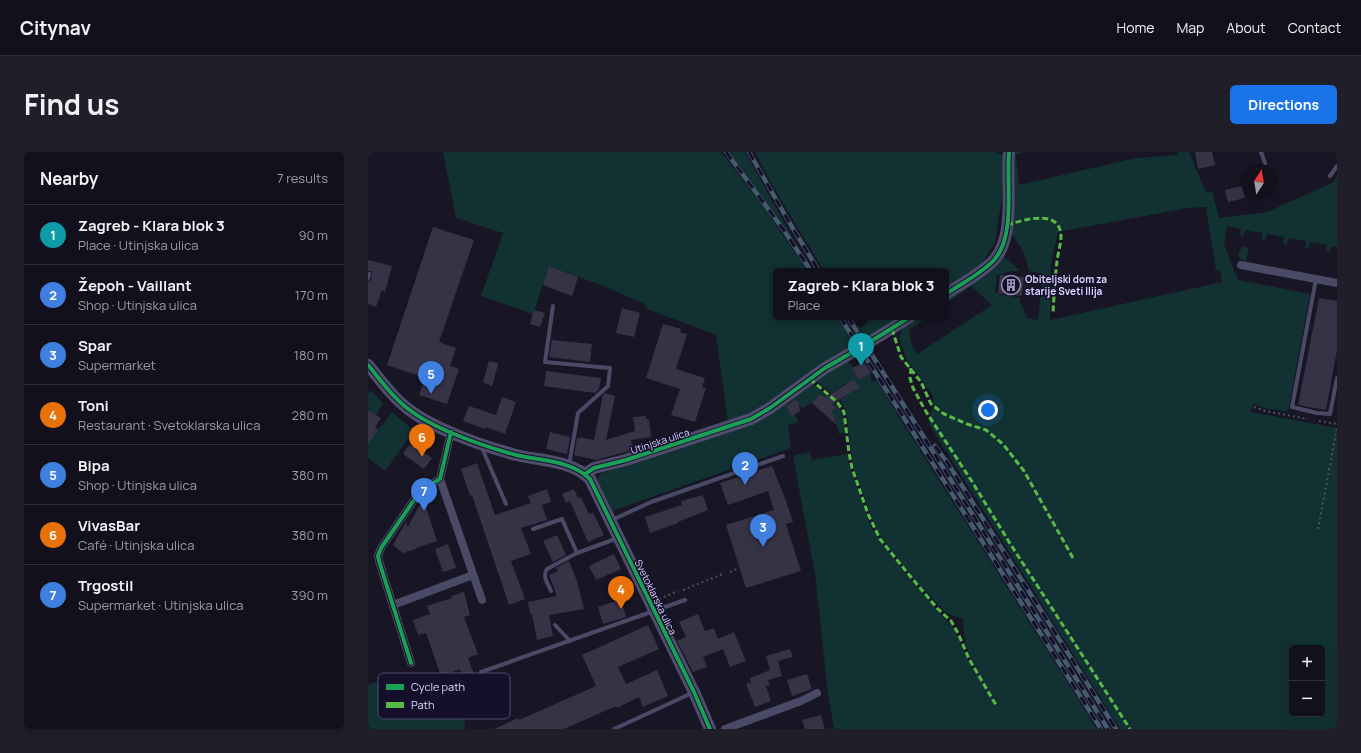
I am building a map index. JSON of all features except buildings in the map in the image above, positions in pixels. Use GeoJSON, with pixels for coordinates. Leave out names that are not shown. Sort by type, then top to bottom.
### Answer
{"type":"FeatureCollection","features":[{"type":"Feature","properties":{"kind":"street"},"geometry":{"type":"LineString","coordinates":[[949,292],[982,270],[994,259],[999,251],[1004,238],[1008,215],[1009,152]]}},
{"type":"Feature","properties":{"kind":"street"},"geometry":{"type":"LineString","coordinates":[[1241,265],[1337,283]]}},
{"type":"Feature","properties":{"kind":"street","name":"Utinjska ulica"},"geometry":{"type":"LineString","coordinates":[[585,474],[594,468],[634,458],[751,419],[770,408],[825,368],[905,320]]}},
{"type":"Feature","properties":{"kind":"street"},"geometry":{"type":"LineString","coordinates":[[369,367],[391,394],[406,408],[424,420],[479,443],[517,455],[569,466],[585,474]]}},
{"type":"Feature","properties":{"kind":"street"},"geometry":{"type":"LineString","coordinates":[[450,432],[440,480],[482,600]]}},
{"type":"Feature","properties":{"kind":"street","name":"Svetoklarska ulica"},"geometry":{"type":"LineString","coordinates":[[585,474],[593,485],[618,538],[654,606],[710,729]]}},
{"type":"Feature","properties":{"kind":"street"},"geometry":{"type":"LineString","coordinates":[[411,663],[378,556],[381,548],[420,490],[440,480]]}},
{"type":"Feature","properties":{"kind":"street"},"geometry":{"type":"LineString","coordinates":[[392,605],[473,575]]}},
{"type":"Feature","properties":{"kind":"street"},"geometry":{"type":"LineString","coordinates":[[725,729],[802,701],[817,693]]}},
{"type":"Feature","properties":{"kind":"lane"},"geometry":{"type":"LineString","coordinates":[[1261,152],[1265,163]]}},
{"type":"Feature","properties":{"kind":"lane"},"geometry":{"type":"LineString","coordinates":[[1330,176],[1337,166]]}},
{"type":"Feature","properties":{"kind":"lane"},"geometry":{"type":"LineString","coordinates":[[1316,279],[1292,408],[1330,414],[1337,378]]}},
{"type":"Feature","properties":{"kind":"lane"},"geometry":{"type":"LineString","coordinates":[[553,306],[546,362],[610,368],[608,386],[578,414],[569,466]]}},
{"type":"Feature","properties":{"kind":"lane"},"geometry":{"type":"LineString","coordinates":[[479,443],[506,504]]}},
{"type":"Feature","properties":{"kind":"lane"},"geometry":{"type":"LineString","coordinates":[[610,521],[651,502],[784,456]]}},
{"type":"Feature","properties":{"kind":"lane"},"geometry":{"type":"LineString","coordinates":[[533,529],[562,519],[577,553]]}},
{"type":"Feature","properties":{"kind":"lane"},"geometry":{"type":"LineString","coordinates":[[551,591],[544,576],[547,569],[577,553],[618,538]]}},
{"type":"Feature","properties":{"kind":"lane"},"geometry":{"type":"LineString","coordinates":[[654,606],[684,600]]}},
{"type":"Feature","properties":{"kind":"lane","name":"Svetoklarska ulica"},"geometry":{"type":"LineString","coordinates":[[481,672],[570,641],[654,606]]}},
{"type":"Feature","properties":{"kind":"lane"},"geometry":{"type":"LineString","coordinates":[[555,625],[570,641]]}},
{"type":"Feature","properties":{"kind":"lane"},"geometry":{"type":"LineString","coordinates":[[614,729],[694,692]]}},
{"type":"Feature","properties":{"kind":"path"},"geometry":{"type":"LineString","coordinates":[[1254,407],[1265,411],[1337,426],[1318,529]]}},
{"type":"Feature","properties":{"kind":"path"},"geometry":{"type":"LineString","coordinates":[[730,572],[739,568]]}},
{"type":"Feature","properties":{"kind":"path"},"geometry":{"type":"LineString","coordinates":[[683,590],[726,574]]}},
{"type":"Feature","properties":{"kind":"path"},"geometry":{"type":"LineString","coordinates":[[654,606],[678,592]]}},
{"type":"Feature","properties":{"kind":"green space"},"geometry":{"type":"Polygon","coordinates":[[[443,152],[721,152],[762,205],[806,268],[773,268],[773,320],[839,320],[855,346],[777,397],[728,423],[716,335],[647,309],[644,304],[606,287],[549,266],[533,314],[481,296],[503,233],[456,218],[443,152]]]}},
{"type":"Feature","properties":{"kind":"green space"},"geometry":{"type":"Polygon","coordinates":[[[729,152],[745,152],[794,240],[729,152]]]}},
{"type":"Feature","properties":{"kind":"green space"},"geometry":{"type":"Polygon","coordinates":[[[755,152],[995,152],[1004,155],[1004,184],[995,242],[982,264],[949,285],[949,268],[822,268],[772,185],[755,152]]]}},
{"type":"Feature","properties":{"kind":"green space"},"geometry":{"type":"Polygon","coordinates":[[[1013,152],[1024,152],[1016,155],[1019,185],[1136,158],[1178,155],[1177,152],[1189,152],[1206,192],[1212,191],[1219,218],[1267,212],[1332,183],[1337,177],[1337,247],[1332,246],[1329,253],[1326,251],[1327,245],[1310,242],[1309,248],[1306,249],[1306,241],[1288,238],[1287,244],[1285,245],[1283,243],[1284,237],[1267,234],[1265,240],[1263,241],[1263,233],[1245,230],[1244,235],[1241,236],[1241,229],[1227,226],[1224,244],[1238,280],[1310,294],[1288,412],[1265,408],[1253,404],[1251,412],[1337,428],[1337,729],[1120,729],[929,424],[929,417],[933,409],[933,396],[907,360],[899,338],[902,329],[916,320],[923,320],[909,330],[912,346],[917,354],[992,305],[971,286],[949,302],[949,298],[969,285],[1003,255],[1020,271],[1012,271],[997,275],[995,293],[1021,298],[1020,301],[1027,318],[1038,320],[1043,274],[1029,271],[1023,251],[1011,234],[1013,152]],[[1206,207],[1188,208],[1058,232],[1051,263],[1050,320],[1222,282],[1220,270],[1216,270],[1206,207]]]}},
{"type":"Feature","properties":{"kind":"green space"},"geometry":{"type":"Polygon","coordinates":[[[1244,246],[1249,248],[1246,261],[1240,259],[1238,255],[1240,249],[1244,246]]]}},
{"type":"Feature","properties":{"kind":"green space"},"geometry":{"type":"Polygon","coordinates":[[[854,320],[898,320],[866,339],[854,320]]]}},
{"type":"Feature","properties":{"kind":"green space"},"geometry":{"type":"Polygon","coordinates":[[[847,360],[849,364],[851,363],[858,380],[870,373],[872,382],[877,380],[1097,729],[834,729],[828,694],[815,574],[793,456],[810,452],[812,460],[847,454],[850,468],[872,529],[910,579],[955,630],[975,673],[976,670],[966,645],[963,619],[944,611],[901,565],[876,529],[854,469],[846,411],[840,400],[858,388],[850,385],[848,382],[831,393],[815,380],[847,360]]]}},
{"type":"Feature","properties":{"kind":"green space"},"geometry":{"type":"Polygon","coordinates":[[[811,382],[840,408],[844,420],[845,433],[839,434],[835,418],[829,420],[828,417],[836,407],[820,394],[812,403],[802,408],[796,399],[786,405],[792,415],[794,414],[798,420],[797,423],[788,424],[791,448],[612,511],[598,481],[598,477],[602,473],[705,439],[811,382]]]}},
{"type":"Feature","properties":{"kind":"green space"},"geometry":{"type":"Polygon","coordinates":[[[371,390],[383,403],[376,415],[368,410],[368,394],[371,390]]]}},
{"type":"Feature","properties":{"kind":"green space"},"geometry":{"type":"Polygon","coordinates":[[[392,412],[414,431],[385,471],[368,458],[368,437],[372,438],[392,412]]]}},
{"type":"Feature","properties":{"kind":"green space"},"geometry":{"type":"Polygon","coordinates":[[[378,682],[378,719],[465,719],[465,729],[368,729],[368,684],[378,682]]]}},
{"type":"Feature","properties":{"kind":"railway"},"geometry":{"type":"LineString","coordinates":[[726,152],[783,229],[809,268]]}},
{"type":"Feature","properties":{"kind":"railway"},"geometry":{"type":"LineString","coordinates":[[749,152],[817,268]]}},
{"type":"Feature","properties":{"kind":"railway"},"geometry":{"type":"LineString","coordinates":[[842,320],[1101,729]]}},
{"type":"Feature","properties":{"kind":"railway"},"geometry":{"type":"LineString","coordinates":[[850,320],[1108,729]]}},
{"type":"Feature","properties":{"kind":"railway"},"geometry":{"type":"LineString","coordinates":[[935,446],[947,462],[1116,729]]}},
{"type":"Feature","properties":{"kind":"marked path"},"geometry":{"type":"LineString","coordinates":[[1007,225],[1040,218],[1048,219],[1059,227],[1061,239],[1056,267],[1053,313]]}},
{"type":"Feature","properties":{"kind":"marked path"},"geometry":{"type":"LineString","coordinates":[[892,329],[901,357],[921,382],[931,404],[944,414],[986,430],[1003,444],[1024,471],[1074,560]]}},
{"type":"Feature","properties":{"kind":"marked path"},"geometry":{"type":"LineString","coordinates":[[911,368],[910,378],[913,388],[925,410],[1130,729]]}},
{"type":"Feature","properties":{"kind":"marked path"},"geometry":{"type":"LineString","coordinates":[[810,379],[837,402],[844,412],[852,468],[868,514],[880,539],[937,608],[951,621],[969,659],[996,705]]}},
{"type":"Feature","properties":{"kind":"cycle path"},"geometry":{"type":"LineString","coordinates":[[949,292],[983,270],[994,260],[1001,250],[1008,223],[1009,152]]}},
{"type":"Feature","properties":{"kind":"cycle path"},"geometry":{"type":"LineString","coordinates":[[585,474],[594,468],[626,460],[751,419],[770,408],[825,368],[905,320]]}},
{"type":"Feature","properties":{"kind":"cycle path"},"geometry":{"type":"LineString","coordinates":[[368,365],[401,403],[430,423],[474,442],[516,455],[555,462],[574,468],[590,479],[694,692],[710,729]]}},
{"type":"Feature","properties":{"kind":"cycle path"},"geometry":{"type":"LineString","coordinates":[[411,663],[378,556],[381,548],[421,490],[440,479],[451,432]]}},
{"type":"Feature","properties":{"kind":"place","name":"Obiteljski dom za starije Sveti Ilija"},"geometry":{"type":"Point","coordinates":[1011,285]}},
{"type":"Feature","properties":{"kind":"place","name":"Zagreb - Klara blok 3"},"geometry":{"type":"Point","coordinates":[861,366]}},
{"type":"Feature","properties":{"kind":"place","name":"Bipa"},"geometry":{"type":"Point","coordinates":[431,394]}},
{"type":"Feature","properties":{"kind":"place","name":"VivasBar"},"geometry":{"type":"Point","coordinates":[422,457]}},
{"type":"Feature","properties":{"kind":"place","name":"Žepoh - Vaillant"},"geometry":{"type":"Point","coordinates":[745,485]}},
{"type":"Feature","properties":{"kind":"place","name":"Trgostil"},"geometry":{"type":"Point","coordinates":[424,511]}},
{"type":"Feature","properties":{"kind":"place","name":"Spar"},"geometry":{"type":"Point","coordinates":[763,547]}},
{"type":"Feature","properties":{"kind":"place","name":"Toni"},"geometry":{"type":"Point","coordinates":[621,609]}}]}
